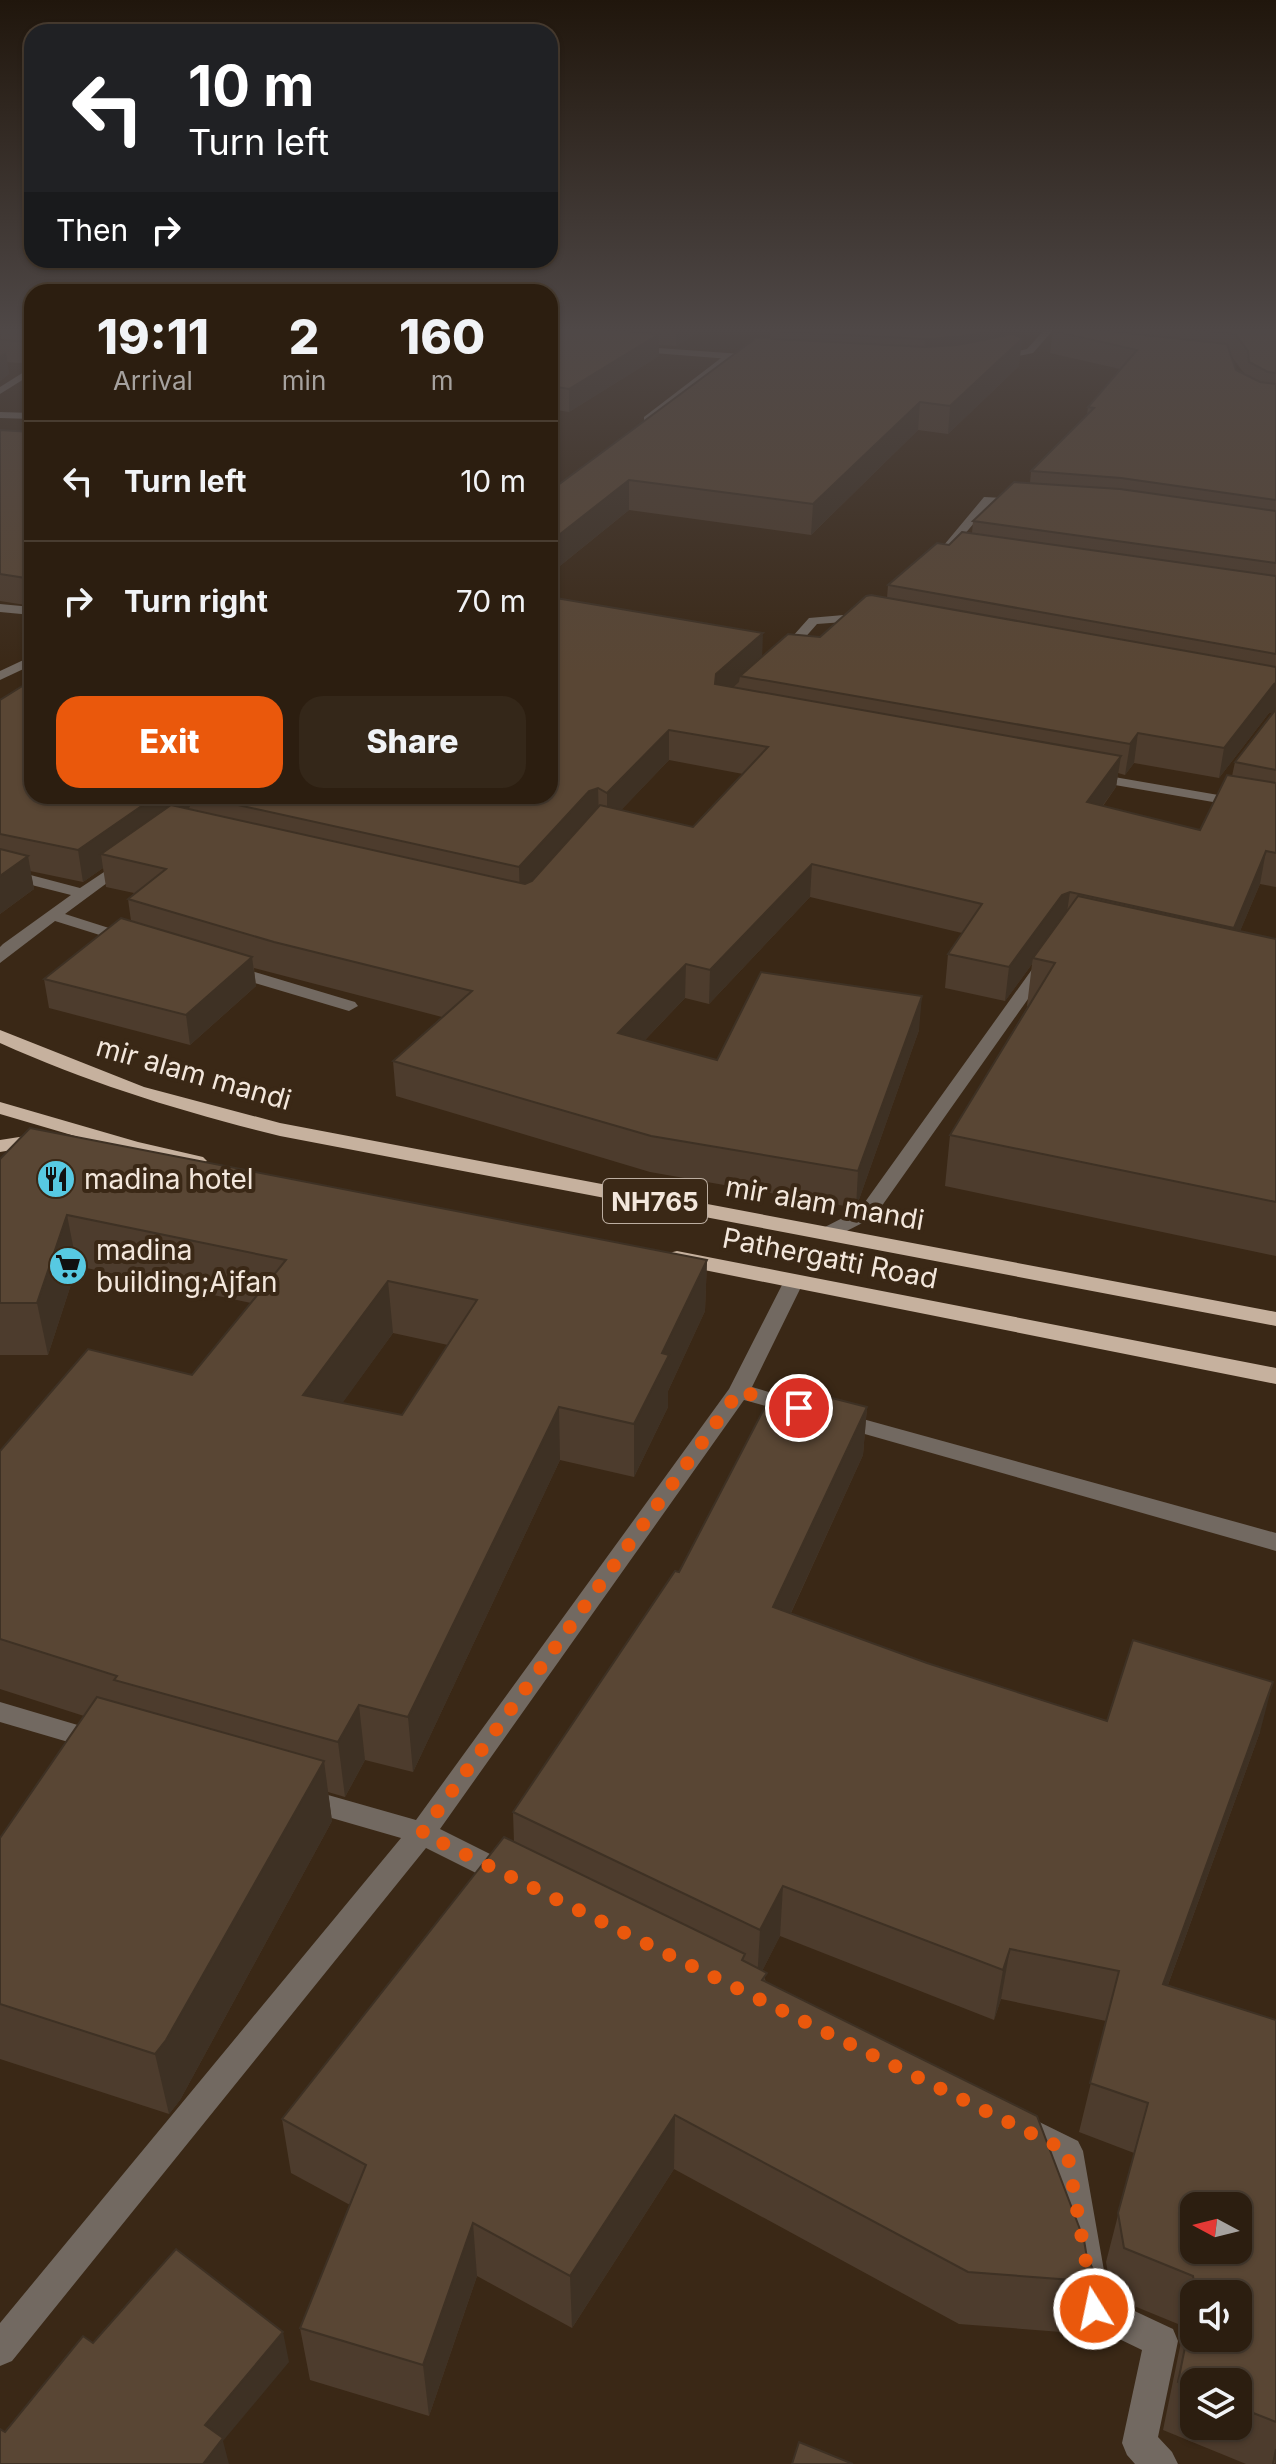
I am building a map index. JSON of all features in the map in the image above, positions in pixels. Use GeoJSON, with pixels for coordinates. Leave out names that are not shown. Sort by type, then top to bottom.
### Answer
{"type":"FeatureCollection","features":[{"type":"Feature","properties":{"kind":"highway","name":"mir alam mandi"},"geometry":{"type":"LineString","coordinates":[[0,1036],[40,1056],[132,1090],[242,1120],[397,1153],[1276,1319]]}},
{"type":"Feature","properties":{"kind":"highway"},"geometry":{"type":"LineString","coordinates":[[0,1108],[133,1147]]}},
{"type":"Feature","properties":{"kind":"highway"},"geometry":{"type":"LineString","coordinates":[[0,1146],[39,1139],[89,1138],[211,1164]]}},
{"type":"Feature","properties":{"kind":"highway","name":"Pathergatti Road"},"geometry":{"type":"LineString","coordinates":[[656,1254],[1276,1376]]}},
{"type":"Feature","properties":{"kind":"street"},"geometry":{"type":"LineString","coordinates":[[936,559],[947,550],[988,499],[1031,503]]}},
{"type":"Feature","properties":{"kind":"street"},"geometry":{"type":"LineString","coordinates":[[947,550],[963,552]]}},
{"type":"Feature","properties":{"kind":"street"},"geometry":{"type":"LineString","coordinates":[[0,608],[24,610]]}},
{"type":"Feature","properties":{"kind":"street"},"geometry":{"type":"LineString","coordinates":[[766,662],[779,658],[813,621],[882,613]]}},
{"type":"Feature","properties":{"kind":"street"},"geometry":{"type":"LineString","coordinates":[[0,676],[24,663]]}},
{"type":"Feature","properties":{"kind":"street"},"geometry":{"type":"LineString","coordinates":[[1075,774],[1218,793],[1276,809]]}},
{"type":"Feature","properties":{"kind":"street"},"geometry":{"type":"LineString","coordinates":[[0,958],[9,947],[51,915],[134,856]]}},
{"type":"Feature","properties":{"kind":"street"},"geometry":{"type":"LineString","coordinates":[[0,872],[82,893]]}},
{"type":"Feature","properties":{"kind":"street"},"geometry":{"type":"LineString","coordinates":[[51,915],[140,942]]}},
{"type":"Feature","properties":{"kind":"street"},"geometry":{"type":"LineString","coordinates":[[828,1233],[867,1213],[1057,945]]}},
{"type":"Feature","properties":{"kind":"street"},"geometry":{"type":"LineString","coordinates":[[215,965],[349,1006]]}},
{"type":"Feature","properties":{"kind":"street"},"geometry":{"type":"LineString","coordinates":[[0,2349],[422,1833],[739,1391],[794,1281]]}},
{"type":"Feature","properties":{"kind":"street"},"geometry":{"type":"LineString","coordinates":[[739,1391],[1276,1542]]}},
{"type":"Feature","properties":{"kind":"street"},"geometry":{"type":"LineString","coordinates":[[0,1712],[120,1747]]}},
{"type":"Feature","properties":{"kind":"street"},"geometry":{"type":"LineString","coordinates":[[286,1795],[422,1833],[536,1890]]}},
{"type":"Feature","properties":{"kind":"street"},"geometry":{"type":"LineString","coordinates":[[995,2115],[1067,2151],[1094,2309],[1161,2341],[1139,2443],[1160,2464]]}},
{"type":"Feature","properties":{"kind":"building"},"geometry":{"type":"Polygon","coordinates":[[[0,443],[24,443],[24,578],[0,574],[0,443]]]}},
{"type":"Feature","properties":{"kind":"building"},"geometry":{"type":"Polygon","coordinates":[[[615,443],[877,443],[813,504],[629,480],[558,536],[558,485],[615,443]]]}},
{"type":"Feature","properties":{"kind":"building"},"geometry":{"type":"Polygon","coordinates":[[[1059,443],[1276,443],[1276,500],[1121,478],[1031,471],[1059,443]]]}},
{"type":"Feature","properties":{"kind":"building"},"geometry":{"type":"Polygon","coordinates":[[[1014,482],[1120,489],[1276,511],[1276,563],[973,521],[1014,482]]]}},
{"type":"Feature","properties":{"kind":"building"},"geometry":{"type":"Polygon","coordinates":[[[962,532],[1276,576],[1276,654],[888,585],[937,543],[949,545],[962,532]]]}},
{"type":"Feature","properties":{"kind":"building"},"geometry":{"type":"Polygon","coordinates":[[[866,596],[1276,667],[1276,683],[1224,748],[1138,733],[1130,744],[740,676],[788,634],[820,637],[866,596]]]}},
{"type":"Feature","properties":{"kind":"building"},"geometry":{"type":"Polygon","coordinates":[[[558,598],[763,633],[716,674],[715,684],[1121,756],[1087,802],[1200,830],[1227,775],[1276,783],[1276,853],[1266,851],[1234,928],[1070,892],[1062,895],[1009,967],[948,954],[982,904],[812,864],[710,970],[686,964],[618,1033],[717,1060],[761,972],[922,996],[858,1171],[651,1136],[393,1061],[472,991],[274,942],[128,899],[166,869],[101,854],[171,805],[525,884],[532,881],[600,805],[693,827],[768,747],[669,730],[607,793],[598,788],[589,791],[519,867],[233,804],[558,804],[558,598]]]}},
{"type":"Feature","properties":{"kind":"building"},"geometry":{"type":"Polygon","coordinates":[[[24,685],[24,804],[144,804],[78,850],[0,834],[0,700],[24,685]]]}},
{"type":"Feature","properties":{"kind":"building"},"geometry":{"type":"Polygon","coordinates":[[[1276,709],[1276,770],[1235,762],[1276,709]]]}},
{"type":"Feature","properties":{"kind":"building"},"geometry":{"type":"Polygon","coordinates":[[[0,849],[28,856],[0,876],[0,849]]]}},
{"type":"Feature","properties":{"kind":"building"},"geometry":{"type":"Polygon","coordinates":[[[1078,896],[1276,939],[1276,1202],[950,1135],[1055,963],[1033,958],[1078,896]]]}},
{"type":"Feature","properties":{"kind":"building"},"geometry":{"type":"Polygon","coordinates":[[[121,918],[252,957],[186,1015],[44,979],[121,918]]]}},
{"type":"Feature","properties":{"kind":"building"},"geometry":{"type":"Polygon","coordinates":[[[30,1128],[707,1260],[662,1353],[669,1355],[634,1424],[559,1407],[408,1717],[359,1705],[338,1742],[114,1680],[117,1676],[0,1639],[0,1451],[88,1349],[192,1375],[286,1260],[67,1215],[37,1303],[0,1303],[0,1159],[30,1128]],[[388,1281],[303,1395],[402,1415],[477,1300],[388,1281]]]}},
{"type":"Feature","properties":{"kind":"building"},"geometry":{"type":"Polygon","coordinates":[[[777,1384],[867,1407],[773,1607],[927,1663],[1107,1721],[1133,1640],[1273,1682],[1163,1984],[1276,2020],[1276,2422],[1252,2413],[1252,2368],[1181,2368],[1184,2352],[1252,2352],[1252,2280],[1194,2280],[1193,2276],[1124,2248],[1118,2213],[1148,2103],[1090,2083],[1119,1971],[1010,1949],[1003,1970],[783,1886],[760,1930],[513,1812],[675,1571],[679,1572],[777,1384]]]}},
{"type":"Feature","properties":{"kind":"building"},"geometry":{"type":"Polygon","coordinates":[[[97,1697],[324,1761],[166,2040],[155,2054],[0,2004],[0,1838],[97,1697]]]}},
{"type":"Feature","properties":{"kind":"building"},"geometry":{"type":"Polygon","coordinates":[[[504,1837],[745,1954],[742,1960],[767,1973],[762,1980],[1037,2116],[1084,2240],[1087,2258],[1100,2282],[968,2272],[675,2115],[570,2276],[473,2223],[423,2365],[300,2328],[366,2165],[282,2119],[504,1837]]]}},
{"type":"Feature","properties":{"kind":"building"},"geometry":{"type":"Polygon","coordinates":[[[176,2249],[283,2332],[205,2425],[223,2438],[203,2464],[0,2464],[0,2429],[5,2432],[83,2336],[93,2343],[176,2249]]]}},
{"type":"Feature","properties":{"kind":"building"},"geometry":{"type":"Polygon","coordinates":[[[799,2442],[853,2464],[792,2464],[799,2442]]]}},
{"type":"Feature","properties":{"kind":"place","name":"madina hotel"},"geometry":{"type":"Point","coordinates":[56,1179]}},
{"type":"Feature","properties":{"kind":"place","name":"madina building;Ajfan"},"geometry":{"type":"Point","coordinates":[68,1266]}},
{"type":"Feature","properties":{"kind":"route"},"geometry":{"type":"LineString","coordinates":[[799,1408],[739,1391],[422,1833],[1067,2151],[1094,2309]]}}]}
